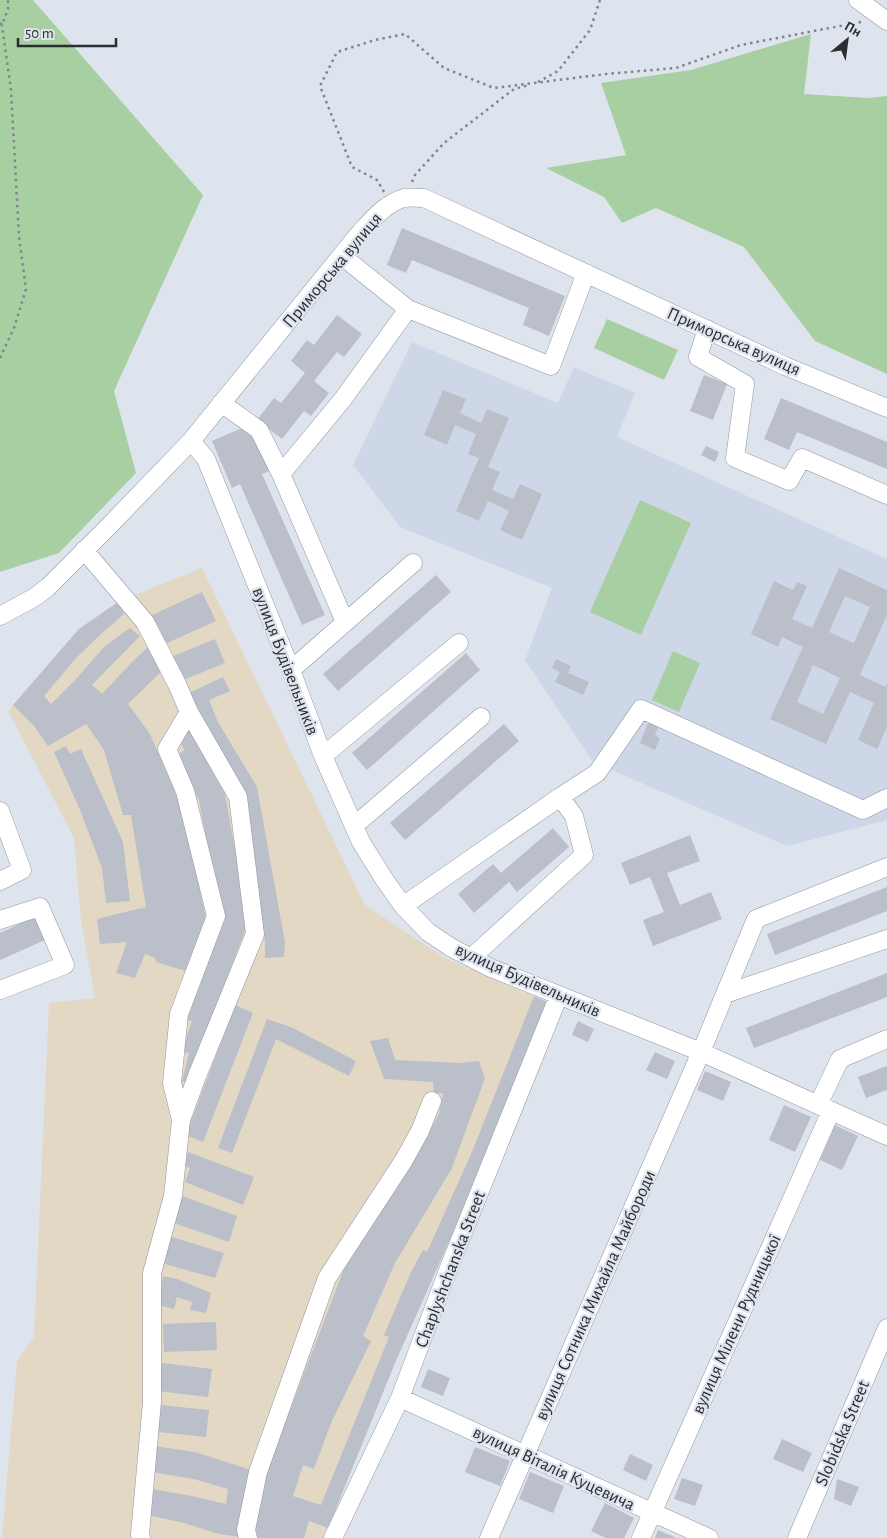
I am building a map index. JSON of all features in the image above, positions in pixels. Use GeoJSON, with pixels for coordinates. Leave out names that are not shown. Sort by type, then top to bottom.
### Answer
{"type":"FeatureCollection","features":[{"type":"Feature","properties":{"kind":"street"},"geometry":{"type":"LineString","coordinates":[[858,0],[884,19]]}},
{"type":"Feature","properties":{"kind":"street","name":"Приморська вулиця"},"geometry":{"type":"LineString","coordinates":[[0,616],[35,597],[48,587],[190,441],[377,214],[398,200],[424,198],[786,366],[887,408]]}},
{"type":"Feature","properties":{"kind":"street"},"geometry":{"type":"LineString","coordinates":[[342,256],[408,309],[551,366],[586,273]]}},
{"type":"Feature","properties":{"kind":"street"},"geometry":{"type":"LineString","coordinates":[[281,474],[343,399],[408,309]]}},
{"type":"Feature","properties":{"kind":"street"},"geometry":{"type":"LineString","coordinates":[[707,329],[698,357],[745,384],[736,458],[789,481],[802,458],[887,495]]}},
{"type":"Feature","properties":{"kind":"street"},"geometry":{"type":"LineString","coordinates":[[221,403],[259,430],[281,474],[345,622]]}},
{"type":"Feature","properties":{"kind":"street","name":"вулиця Будівельників"},"geometry":{"type":"LineString","coordinates":[[190,441],[206,459],[291,670],[323,756],[361,842],[403,906],[428,932],[452,948],[491,968],[701,1052],[887,1136]]}},
{"type":"Feature","properties":{"kind":"street"},"geometry":{"type":"LineString","coordinates":[[84,550],[144,622],[177,684],[189,712],[238,797],[255,934],[181,1120],[173,1196],[152,1273],[152,1402],[141,1538]]}},
{"type":"Feature","properties":{"kind":"street"},"geometry":{"type":"LineString","coordinates":[[291,670],[413,563]]}},
{"type":"Feature","properties":{"kind":"street"},"geometry":{"type":"LineString","coordinates":[[323,756],[459,643]]}},
{"type":"Feature","properties":{"kind":"street"},"geometry":{"type":"LineString","coordinates":[[403,906],[598,773],[641,709],[864,810],[887,798]]}},
{"type":"Feature","properties":{"kind":"street"},"geometry":{"type":"LineString","coordinates":[[181,1120],[172,1083],[179,1014],[216,916],[185,791],[167,748],[189,712]]}},
{"type":"Feature","properties":{"kind":"street"},"geometry":{"type":"LineString","coordinates":[[354,826],[481,717]]}},
{"type":"Feature","properties":{"kind":"street"},"geometry":{"type":"LineString","coordinates":[[471,958],[584,855],[574,816],[560,798]]}},
{"type":"Feature","properties":{"kind":"street"},"geometry":{"type":"LineString","coordinates":[[0,811],[22,870],[0,880]]}},
{"type":"Feature","properties":{"kind":"street","name":"вулиця Сотника Михайла Майбороди"},"geometry":{"type":"LineString","coordinates":[[489,1538],[701,1052],[756,919],[887,866]]}},
{"type":"Feature","properties":{"kind":"street"},"geometry":{"type":"LineString","coordinates":[[0,920],[40,906],[65,965],[0,990]]}},
{"type":"Feature","properties":{"kind":"street"},"geometry":{"type":"LineString","coordinates":[[725,994],[887,939]]}},
{"type":"Feature","properties":{"kind":"street","name":"Chaplyshchanska Street"},"geometry":{"type":"LineString","coordinates":[[333,1538],[400,1398],[450,1265],[558,995]]}},
{"type":"Feature","properties":{"kind":"street","name":"вулиця Мілени Рудницької"},"geometry":{"type":"LineString","coordinates":[[641,1538],[825,1108],[840,1059],[887,1039]]}},
{"type":"Feature","properties":{"kind":"street"},"geometry":{"type":"LineString","coordinates":[[248,1538],[246,1530],[258,1472],[327,1278],[404,1160],[420,1131],[432,1101]]}},
{"type":"Feature","properties":{"kind":"street","name":"Slobidska Street"},"geometry":{"type":"LineString","coordinates":[[796,1538],[887,1328]]}},
{"type":"Feature","properties":{"kind":"street","name":"вулиця Віталія Куцевича"},"geometry":{"type":"LineString","coordinates":[[400,1398],[709,1538]]}},
{"type":"Feature","properties":{"kind":"path"},"geometry":{"type":"LineString","coordinates":[[0,358],[14,328],[26,288],[19,237],[11,90],[1,24],[8,9],[8,0]]}},
{"type":"Feature","properties":{"kind":"path"},"geometry":{"type":"LineString","coordinates":[[600,0],[590,30],[558,71],[536,83],[514,89],[444,143],[415,175],[398,200],[377,180],[352,167],[320,86],[338,52],[374,40],[406,34],[444,68],[494,88],[536,83],[606,74],[676,68],[741,45],[884,19]]}},
{"type":"Feature","properties":{"kind":"shaded area"},"geometry":{"type":"Polygon","coordinates":[[[412,342],[558,403],[574,367],[635,393],[617,437],[887,559],[887,820],[787,846],[593,762],[525,660],[552,588],[400,527],[353,465],[412,342]]]}},
{"type":"Feature","properties":{"kind":"shaded area"},"geometry":{"type":"Polygon","coordinates":[[[202,568],[365,905],[445,958],[549,1003],[467,1201],[395,1363],[324,1538],[2,1538],[17,1361],[34,1337],[49,1003],[95,998],[81,921],[74,838],[8,711],[79,629],[118,602],[202,568]]]}},
{"type":"Feature","properties":{"kind":"green space"},"geometry":{"type":"Polygon","coordinates":[[[0,0],[33,0],[203,195],[114,391],[136,473],[59,553],[0,572],[0,0]]]}},
{"type":"Feature","properties":{"kind":"green space"},"geometry":{"type":"Polygon","coordinates":[[[811,34],[804,94],[868,98],[887,96],[887,374],[815,341],[744,247],[656,208],[622,223],[604,197],[546,168],[626,155],[601,83],[691,70],[811,34]]]}},
{"type":"Feature","properties":{"kind":"green space"},"geometry":{"type":"Polygon","coordinates":[[[607,319],[678,350],[664,380],[594,348],[607,319]]]}},
{"type":"Feature","properties":{"kind":"green space"},"geometry":{"type":"Polygon","coordinates":[[[640,500],[691,523],[641,635],[590,612],[640,500]]]}},
{"type":"Feature","properties":{"kind":"green space"},"geometry":{"type":"Polygon","coordinates":[[[673,651],[700,663],[679,712],[652,700],[673,651]]]}},
{"type":"Feature","properties":{"kind":"building"},"geometry":{"type":"Polygon","coordinates":[[[402,228],[565,296],[549,336],[523,325],[529,308],[412,260],[406,273],[387,265],[402,228]]]}},
{"type":"Feature","properties":{"kind":"building"},"geometry":{"type":"Polygon","coordinates":[[[337,315],[362,334],[344,357],[337,352],[314,381],[329,393],[311,416],[304,411],[282,439],[257,420],[274,398],[281,403],[305,373],[291,361],[307,340],[314,345],[337,315]]]}},
{"type":"Feature","properties":{"kind":"building"},"geometry":{"type":"Polygon","coordinates":[[[704,375],[727,384],[713,420],[690,411],[704,375]]]}},
{"type":"Feature","properties":{"kind":"building"},"geometry":{"type":"Polygon","coordinates":[[[443,390],[466,399],[460,413],[481,423],[487,409],[509,418],[488,467],[500,472],[492,490],[513,499],[520,484],[542,494],[522,540],[500,530],[509,511],[488,501],[479,521],[456,511],[479,458],[468,454],[476,434],[455,425],[447,445],[424,435],[443,390]]]}},
{"type":"Feature","properties":{"kind":"building"},"geometry":{"type":"Polygon","coordinates":[[[781,398],[887,442],[887,469],[797,432],[789,450],[764,439],[781,398]]]}},
{"type":"Feature","properties":{"kind":"building"},"geometry":{"type":"Polygon","coordinates":[[[249,425],[269,471],[262,474],[325,615],[302,625],[240,484],[232,488],[212,441],[249,425]]]}},
{"type":"Feature","properties":{"kind":"building"},"geometry":{"type":"Polygon","coordinates":[[[706,446],[719,452],[715,462],[701,455],[706,446]]]}},
{"type":"Feature","properties":{"kind":"building"},"geometry":{"type":"Polygon","coordinates":[[[839,568],[887,590],[887,615],[860,675],[885,687],[887,683],[887,727],[877,749],[858,740],[874,703],[850,692],[826,744],[770,719],[803,647],[782,637],[778,647],[751,634],[774,581],[793,590],[797,582],[807,586],[792,619],[812,628],[839,568]],[[845,596],[829,632],[854,643],[870,607],[845,596]],[[813,665],[797,702],[823,714],[840,678],[813,665]]]}},
{"type":"Feature","properties":{"kind":"building"},"geometry":{"type":"Polygon","coordinates":[[[436,575],[451,592],[338,691],[323,674],[436,575]]]}},
{"type":"Feature","properties":{"kind":"building"},"geometry":{"type":"Polygon","coordinates":[[[202,592],[216,621],[165,644],[152,615],[202,592]]]}},
{"type":"Feature","properties":{"kind":"building"},"geometry":{"type":"Polygon","coordinates":[[[118,602],[124,614],[76,658],[44,696],[51,704],[105,646],[130,628],[140,636],[92,685],[102,694],[148,647],[165,668],[128,704],[150,734],[185,815],[206,919],[189,972],[156,962],[155,958],[145,954],[135,978],[116,973],[127,942],[100,944],[97,919],[146,907],[131,815],[123,815],[104,750],[86,724],[48,746],[34,726],[13,705],[79,629],[118,602]]]}},
{"type":"Feature","properties":{"kind":"building"},"geometry":{"type":"Polygon","coordinates":[[[215,639],[225,663],[181,681],[171,657],[215,639]]]}},
{"type":"Feature","properties":{"kind":"building"},"geometry":{"type":"Polygon","coordinates":[[[466,653],[480,670],[367,770],[352,753],[466,653]]]}},
{"type":"Feature","properties":{"kind":"building"},"geometry":{"type":"Polygon","coordinates":[[[556,659],[571,666],[568,673],[589,682],[583,695],[555,682],[560,672],[552,668],[556,659]]]}},
{"type":"Feature","properties":{"kind":"building"},"geometry":{"type":"Polygon","coordinates":[[[223,677],[230,691],[209,700],[218,722],[257,787],[285,943],[284,957],[265,958],[265,941],[241,788],[205,729],[189,693],[223,677]]]}},
{"type":"Feature","properties":{"kind":"building"},"geometry":{"type":"Polygon","coordinates":[[[648,723],[658,727],[655,735],[660,738],[655,750],[640,743],[648,723]]]}},
{"type":"Feature","properties":{"kind":"building"},"geometry":{"type":"Polygon","coordinates":[[[504,724],[519,741],[405,840],[390,823],[504,724]]]}},
{"type":"Feature","properties":{"kind":"building"},"geometry":{"type":"Polygon","coordinates":[[[189,730],[225,794],[248,922],[188,1084],[182,1081],[189,1053],[182,1051],[192,1021],[185,1020],[221,921],[199,800],[176,756],[185,750],[177,738],[189,730]]]}},
{"type":"Feature","properties":{"kind":"building"},"geometry":{"type":"Polygon","coordinates":[[[66,746],[70,754],[81,749],[123,842],[130,901],[106,903],[102,868],[80,810],[54,752],[66,746]]]}},
{"type":"Feature","properties":{"kind":"building"},"geometry":{"type":"Polygon","coordinates":[[[553,828],[569,847],[517,892],[509,882],[474,913],[458,894],[493,864],[501,873],[553,828]]]}},
{"type":"Feature","properties":{"kind":"building"},"geometry":{"type":"Polygon","coordinates":[[[690,835],[700,861],[667,873],[680,905],[711,892],[722,919],[653,946],[643,920],[664,912],[650,877],[630,885],[621,863],[690,835]]]}},
{"type":"Feature","properties":{"kind":"building"},"geometry":{"type":"Polygon","coordinates":[[[887,887],[887,911],[775,955],[767,934],[887,887]]]}},
{"type":"Feature","properties":{"kind":"building"},"geometry":{"type":"Polygon","coordinates":[[[34,917],[45,940],[0,960],[0,933],[34,917]]]}},
{"type":"Feature","properties":{"kind":"building"},"geometry":{"type":"Polygon","coordinates":[[[887,973],[887,997],[754,1048],[746,1028],[887,973]]]}},
{"type":"Feature","properties":{"kind":"building"},"geometry":{"type":"Polygon","coordinates":[[[534,996],[549,1003],[467,1201],[395,1363],[328,1528],[309,1521],[304,1538],[256,1538],[257,1532],[254,1531],[263,1481],[344,1269],[422,1145],[439,1114],[443,1093],[434,1093],[433,1082],[384,1079],[370,1041],[388,1038],[395,1060],[459,1063],[479,1061],[485,1078],[452,1168],[395,1263],[363,1336],[371,1341],[331,1423],[314,1469],[303,1465],[293,1496],[321,1505],[389,1337],[384,1335],[411,1272],[423,1250],[427,1252],[472,1152],[534,996]]]}},
{"type":"Feature","properties":{"kind":"building"},"geometry":{"type":"Polygon","coordinates":[[[235,1005],[253,1013],[203,1142],[186,1135],[235,1005]]]}},
{"type":"Feature","properties":{"kind":"building"},"geometry":{"type":"Polygon","coordinates":[[[267,1019],[291,1027],[356,1061],[349,1076],[276,1039],[232,1153],[218,1148],[267,1019]]]}},
{"type":"Feature","properties":{"kind":"building"},"geometry":{"type":"Polygon","coordinates":[[[578,1021],[594,1029],[588,1042],[572,1035],[578,1021]]]}},
{"type":"Feature","properties":{"kind":"building"},"geometry":{"type":"Polygon","coordinates":[[[655,1052],[675,1061],[667,1079],[646,1070],[655,1052]]]}},
{"type":"Feature","properties":{"kind":"building"},"geometry":{"type":"Polygon","coordinates":[[[887,1066],[887,1090],[866,1098],[858,1077],[887,1066]]]}},
{"type":"Feature","properties":{"kind":"building"},"geometry":{"type":"Polygon","coordinates":[[[705,1071],[731,1082],[723,1101],[697,1090],[705,1071]]]}},
{"type":"Feature","properties":{"kind":"building"},"geometry":{"type":"Polygon","coordinates":[[[784,1105],[811,1117],[795,1152],[769,1140],[784,1105]]]}},
{"type":"Feature","properties":{"kind":"building"},"geometry":{"type":"Polygon","coordinates":[[[835,1125],[858,1136],[842,1170],[820,1160],[835,1125]]]}},
{"type":"Feature","properties":{"kind":"building"},"geometry":{"type":"Polygon","coordinates":[[[188,1152],[254,1177],[243,1205],[185,1182],[190,1168],[183,1165],[188,1152]]]}},
{"type":"Feature","properties":{"kind":"building"},"geometry":{"type":"Polygon","coordinates":[[[182,1196],[237,1216],[229,1242],[174,1223],[182,1196]]]}},
{"type":"Feature","properties":{"kind":"building"},"geometry":{"type":"Polygon","coordinates":[[[169,1236],[224,1253],[215,1278],[161,1263],[169,1236]]]}},
{"type":"Feature","properties":{"kind":"building"},"geometry":{"type":"Polygon","coordinates":[[[163,1276],[177,1279],[211,1293],[206,1313],[190,1310],[192,1302],[177,1297],[174,1309],[159,1305],[163,1276]]]}},
{"type":"Feature","properties":{"kind":"building"},"geometry":{"type":"Polygon","coordinates":[[[216,1322],[217,1350],[164,1352],[163,1324],[216,1322]]]}},
{"type":"Feature","properties":{"kind":"building"},"geometry":{"type":"Polygon","coordinates":[[[162,1363],[212,1369],[208,1397],[158,1391],[162,1363]]]}},
{"type":"Feature","properties":{"kind":"building"},"geometry":{"type":"Polygon","coordinates":[[[428,1369],[450,1378],[443,1396],[421,1387],[428,1369]]]}},
{"type":"Feature","properties":{"kind":"building"},"geometry":{"type":"Polygon","coordinates":[[[160,1405],[209,1410],[206,1437],[158,1432],[160,1405]]]}},
{"type":"Feature","properties":{"kind":"building"},"geometry":{"type":"Polygon","coordinates":[[[782,1439],[812,1453],[803,1472],[773,1459],[782,1439]]]}},
{"type":"Feature","properties":{"kind":"building"},"geometry":{"type":"Polygon","coordinates":[[[154,1446],[195,1452],[251,1470],[240,1537],[219,1534],[184,1523],[148,1515],[152,1489],[226,1504],[228,1489],[194,1479],[151,1472],[154,1446]]]}},
{"type":"Feature","properties":{"kind":"building"},"geometry":{"type":"Polygon","coordinates":[[[475,1447],[510,1461],[500,1486],[465,1472],[475,1447]]]}},
{"type":"Feature","properties":{"kind":"building"},"geometry":{"type":"Polygon","coordinates":[[[630,1454],[653,1465],[646,1481],[623,1470],[630,1454]]]}},
{"type":"Feature","properties":{"kind":"building"},"geometry":{"type":"Polygon","coordinates":[[[530,1472],[564,1486],[553,1513],[519,1499],[530,1472]]]}},
{"type":"Feature","properties":{"kind":"building"},"geometry":{"type":"Polygon","coordinates":[[[682,1478],[703,1485],[695,1506],[674,1499],[682,1478]]]}},
{"type":"Feature","properties":{"kind":"building"},"geometry":{"type":"Polygon","coordinates":[[[837,1479],[859,1487],[851,1506],[834,1499],[837,1479]]]}},
{"type":"Feature","properties":{"kind":"building"},"geometry":{"type":"Polygon","coordinates":[[[605,1503],[634,1518],[624,1538],[606,1538],[591,1531],[605,1503]]]}},
{"type":"Feature","properties":{"kind":"building"},"geometry":{"type":"Polygon","coordinates":[[[658,1530],[677,1538],[655,1538],[658,1530]]]}}]}
